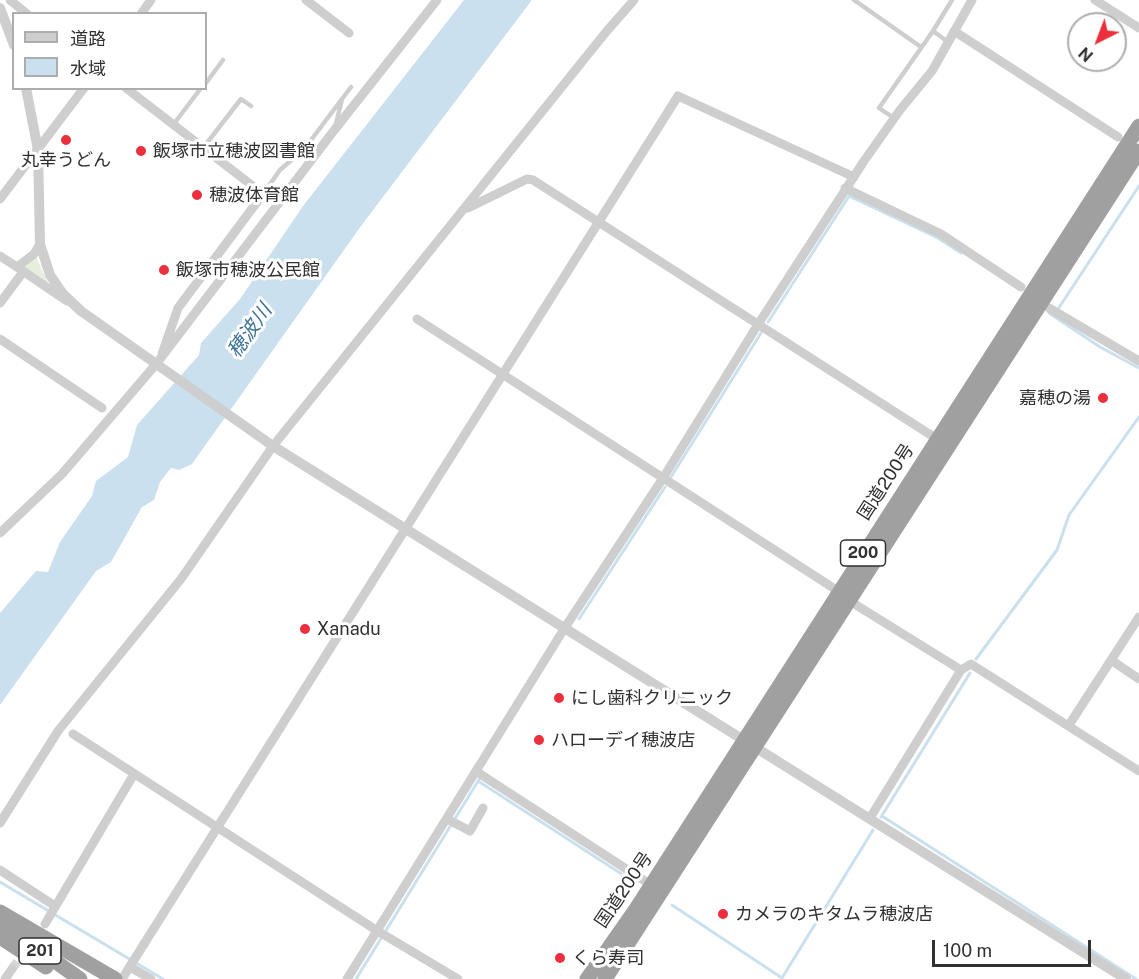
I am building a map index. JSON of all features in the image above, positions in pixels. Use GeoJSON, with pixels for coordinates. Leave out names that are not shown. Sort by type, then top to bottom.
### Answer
{"type":"FeatureCollection","features":[{"type":"Feature","properties":{"kind":"highway","name":"国道200号"},"geometry":{"type":"LineString","coordinates":[[605,979],[937,439],[1139,126]]}},
{"type":"Feature","properties":{"kind":"highway","name":"国道200号"},"geometry":{"type":"LineString","coordinates":[[843,595],[1139,151]]}},
{"type":"Feature","properties":{"kind":"highway","name":"国道200号"},"geometry":{"type":"LineString","coordinates":[[587,979],[750,743]]}},
{"type":"Feature","properties":{"kind":"highway"},"geometry":{"type":"LineString","coordinates":[[0,912],[115,977]]}},
{"type":"Feature","properties":{"kind":"highway","name":"201"},"geometry":{"type":"LineString","coordinates":[[0,922],[80,979]]}},
{"type":"Feature","properties":{"kind":"highway","name":"201"},"geometry":{"type":"LineString","coordinates":[[0,937],[62,978]]}},
{"type":"Feature","properties":{"kind":"street"},"geometry":{"type":"LineString","coordinates":[[10,0],[25,12]]}},
{"type":"Feature","properties":{"kind":"street"},"geometry":{"type":"LineString","coordinates":[[306,0],[349,33]]}},
{"type":"Feature","properties":{"kind":"street"},"geometry":{"type":"LineString","coordinates":[[0,533],[62,474],[160,362],[335,129],[437,0]]}},
{"type":"Feature","properties":{"kind":"street"},"geometry":{"type":"LineString","coordinates":[[0,823],[58,731],[181,579],[273,446],[634,0]]}},
{"type":"Feature","properties":{"kind":"street"},"geometry":{"type":"LineString","coordinates":[[347,979],[381,933],[452,821],[477,772],[564,629],[663,478],[845,188],[894,118],[932,71],[972,0]]}},
{"type":"Feature","properties":{"kind":"street"},"geometry":{"type":"LineString","coordinates":[[1095,0],[1115,12]]}},
{"type":"Feature","properties":{"kind":"street"},"geometry":{"type":"LineString","coordinates":[[0,8],[12,40]]}},
{"type":"Feature","properties":{"kind":"street"},"geometry":{"type":"LineString","coordinates":[[1127,20],[1139,37]]}},
{"type":"Feature","properties":{"kind":"street"},"geometry":{"type":"LineString","coordinates":[[954,31],[1118,137]]}},
{"type":"Feature","properties":{"kind":"street"},"geometry":{"type":"LineString","coordinates":[[26,90],[38,150],[40,244],[50,275],[63,294],[81,311]]}},
{"type":"Feature","properties":{"kind":"street"},"geometry":{"type":"LineString","coordinates":[[0,199],[83,90]]}},
{"type":"Feature","properties":{"kind":"street"},"geometry":{"type":"LineString","coordinates":[[129,90],[263,194],[178,308],[168,329],[160,362]]}},
{"type":"Feature","properties":{"kind":"street"},"geometry":{"type":"LineString","coordinates":[[115,977],[132,963],[218,829],[322,659],[678,96],[854,177]]}},
{"type":"Feature","properties":{"kind":"street"},"geometry":{"type":"LineString","coordinates":[[465,209],[527,179],[937,439]]}},
{"type":"Feature","properties":{"kind":"street"},"geometry":{"type":"LineString","coordinates":[[845,188],[941,234],[1021,287]]}},
{"type":"Feature","properties":{"kind":"street"},"geometry":{"type":"LineString","coordinates":[[0,303],[20,270],[40,244]]}},
{"type":"Feature","properties":{"kind":"street"},"geometry":{"type":"LineString","coordinates":[[0,256],[160,362],[273,446],[1126,979]]}},
{"type":"Feature","properties":{"kind":"street"},"geometry":{"type":"LineString","coordinates":[[1049,308],[1139,361]]}},
{"type":"Feature","properties":{"kind":"street"},"geometry":{"type":"LineString","coordinates":[[417,319],[961,670]]}},
{"type":"Feature","properties":{"kind":"street"},"geometry":{"type":"LineString","coordinates":[[0,339],[102,408]]}},
{"type":"Feature","properties":{"kind":"street"},"geometry":{"type":"LineString","coordinates":[[1069,725],[1139,617]]}},
{"type":"Feature","properties":{"kind":"street"},"geometry":{"type":"LineString","coordinates":[[1130,631],[1139,637]]}},
{"type":"Feature","properties":{"kind":"street"},"geometry":{"type":"LineString","coordinates":[[1111,660],[1139,679]]}},
{"type":"Feature","properties":{"kind":"street"},"geometry":{"type":"LineString","coordinates":[[870,818],[961,670],[971,664],[1139,771]]}},
{"type":"Feature","properties":{"kind":"street"},"geometry":{"type":"LineString","coordinates":[[72,734],[381,933],[458,979]]}},
{"type":"Feature","properties":{"kind":"street"},"geometry":{"type":"LineString","coordinates":[[477,772],[651,885]]}},
{"type":"Feature","properties":{"kind":"street"},"geometry":{"type":"LineString","coordinates":[[0,870],[50,915],[134,774]]}},
{"type":"Feature","properties":{"kind":"street"},"geometry":{"type":"LineString","coordinates":[[452,821],[470,831],[483,808]]}},
{"type":"Feature","properties":{"kind":"street"},"geometry":{"type":"LineString","coordinates":[[132,963],[151,979]]}},
{"type":"Feature","properties":{"kind":"street"},"geometry":{"type":"LineString","coordinates":[[5,979],[12,969]]}},
{"type":"Feature","properties":{"kind":"lane"},"geometry":{"type":"LineString","coordinates":[[854,0],[921,47]]}},
{"type":"Feature","properties":{"kind":"lane"},"geometry":{"type":"LineString","coordinates":[[894,118],[879,108],[952,0]]}},
{"type":"Feature","properties":{"kind":"lane"},"geometry":{"type":"LineString","coordinates":[[933,31],[948,42]]}},
{"type":"Feature","properties":{"kind":"lane"},"geometry":{"type":"LineString","coordinates":[[207,82],[223,60]]}},
{"type":"Feature","properties":{"kind":"lane"},"geometry":{"type":"LineString","coordinates":[[263,194],[280,170],[305,148],[351,87]]}},
{"type":"Feature","properties":{"kind":"lane"},"geometry":{"type":"LineString","coordinates":[[173,125],[199,90]]}},
{"type":"Feature","properties":{"kind":"lane"},"geometry":{"type":"LineString","coordinates":[[203,148],[241,99],[250,106]]}},
{"type":"Feature","properties":{"kind":"lane"},"geometry":{"type":"LineString","coordinates":[[335,129],[342,99]]}},
{"type":"Feature","properties":{"kind":"green space"},"geometry":{"type":"Polygon","coordinates":[[[36,257],[49,285],[23,268],[36,257]]]}},
{"type":"Feature","properties":{"kind":"water","name":"穂波川"},"geometry":{"type":"Polygon","coordinates":[[[464,0],[532,0],[361,226],[192,464],[179,470],[171,468],[160,482],[154,500],[142,507],[111,562],[96,571],[0,705],[0,613],[36,571],[48,572],[60,542],[92,496],[96,481],[128,457],[137,425],[199,355],[201,343],[240,299],[303,206],[464,0]]]}},
{"type":"Feature","properties":{"kind":"waterway"},"geometry":{"type":"LineString","coordinates":[[1058,309],[1139,186]]}},
{"type":"Feature","properties":{"kind":"waterway"},"geometry":{"type":"LineString","coordinates":[[768,322],[849,196],[938,238],[961,253]]}},
{"type":"Feature","properties":{"kind":"waterway"},"geometry":{"type":"LineString","coordinates":[[1049,313],[1100,347],[1139,368]]}},
{"type":"Feature","properties":{"kind":"waterway"},"geometry":{"type":"LineString","coordinates":[[671,477],[761,333]]}},
{"type":"Feature","properties":{"kind":"waterway"},"geometry":{"type":"LineString","coordinates":[[976,659],[1057,550],[1069,515],[1139,417]]}},
{"type":"Feature","properties":{"kind":"waterway"},"geometry":{"type":"LineString","coordinates":[[579,619],[665,487]]}},
{"type":"Feature","properties":{"kind":"waterway"},"geometry":{"type":"LineString","coordinates":[[881,817],[970,673]]}},
{"type":"Feature","properties":{"kind":"waterway"},"geometry":{"type":"LineString","coordinates":[[356,979],[480,778]]}},
{"type":"Feature","properties":{"kind":"waterway"},"geometry":{"type":"LineString","coordinates":[[478,781],[634,882]]}},
{"type":"Feature","properties":{"kind":"waterway"},"geometry":{"type":"LineString","coordinates":[[882,816],[1136,979]]}},
{"type":"Feature","properties":{"kind":"waterway"},"geometry":{"type":"LineString","coordinates":[[672,905],[782,978],[873,830]]}},
{"type":"Feature","properties":{"kind":"waterway"},"geometry":{"type":"LineString","coordinates":[[0,882],[163,979]]}},
{"type":"Feature","properties":{"kind":"tunnel"},"geometry":{"type":"LineString","coordinates":[[12,969],[26,950]]}},
{"type":"Feature","properties":{"kind":"place","name":"丸幸うどん"},"geometry":{"type":"Point","coordinates":[66,140]}},
{"type":"Feature","properties":{"kind":"place","name":"飯塚市立穂波図書館"},"geometry":{"type":"Point","coordinates":[141,151]}},
{"type":"Feature","properties":{"kind":"place","name":"穂波体育館"},"geometry":{"type":"Point","coordinates":[197,195]}},
{"type":"Feature","properties":{"kind":"place","name":"飯塚市穂波公民館"},"geometry":{"type":"Point","coordinates":[164,270]}},
{"type":"Feature","properties":{"kind":"place","name":"嘉穂の湯"},"geometry":{"type":"Point","coordinates":[1103,398]}},
{"type":"Feature","properties":{"kind":"place","name":"Xanadu"},"geometry":{"type":"Point","coordinates":[305,629]}},
{"type":"Feature","properties":{"kind":"place","name":"にし歯科クリニック"},"geometry":{"type":"Point","coordinates":[559,698]}},
{"type":"Feature","properties":{"kind":"place","name":"ハローデイ穂波店"},"geometry":{"type":"Point","coordinates":[539,740]}},
{"type":"Feature","properties":{"kind":"place","name":"カメラのキタムラ穂波店"},"geometry":{"type":"Point","coordinates":[723,914]}},
{"type":"Feature","properties":{"kind":"place","name":"くら寿司"},"geometry":{"type":"Point","coordinates":[560,958]}}]}
